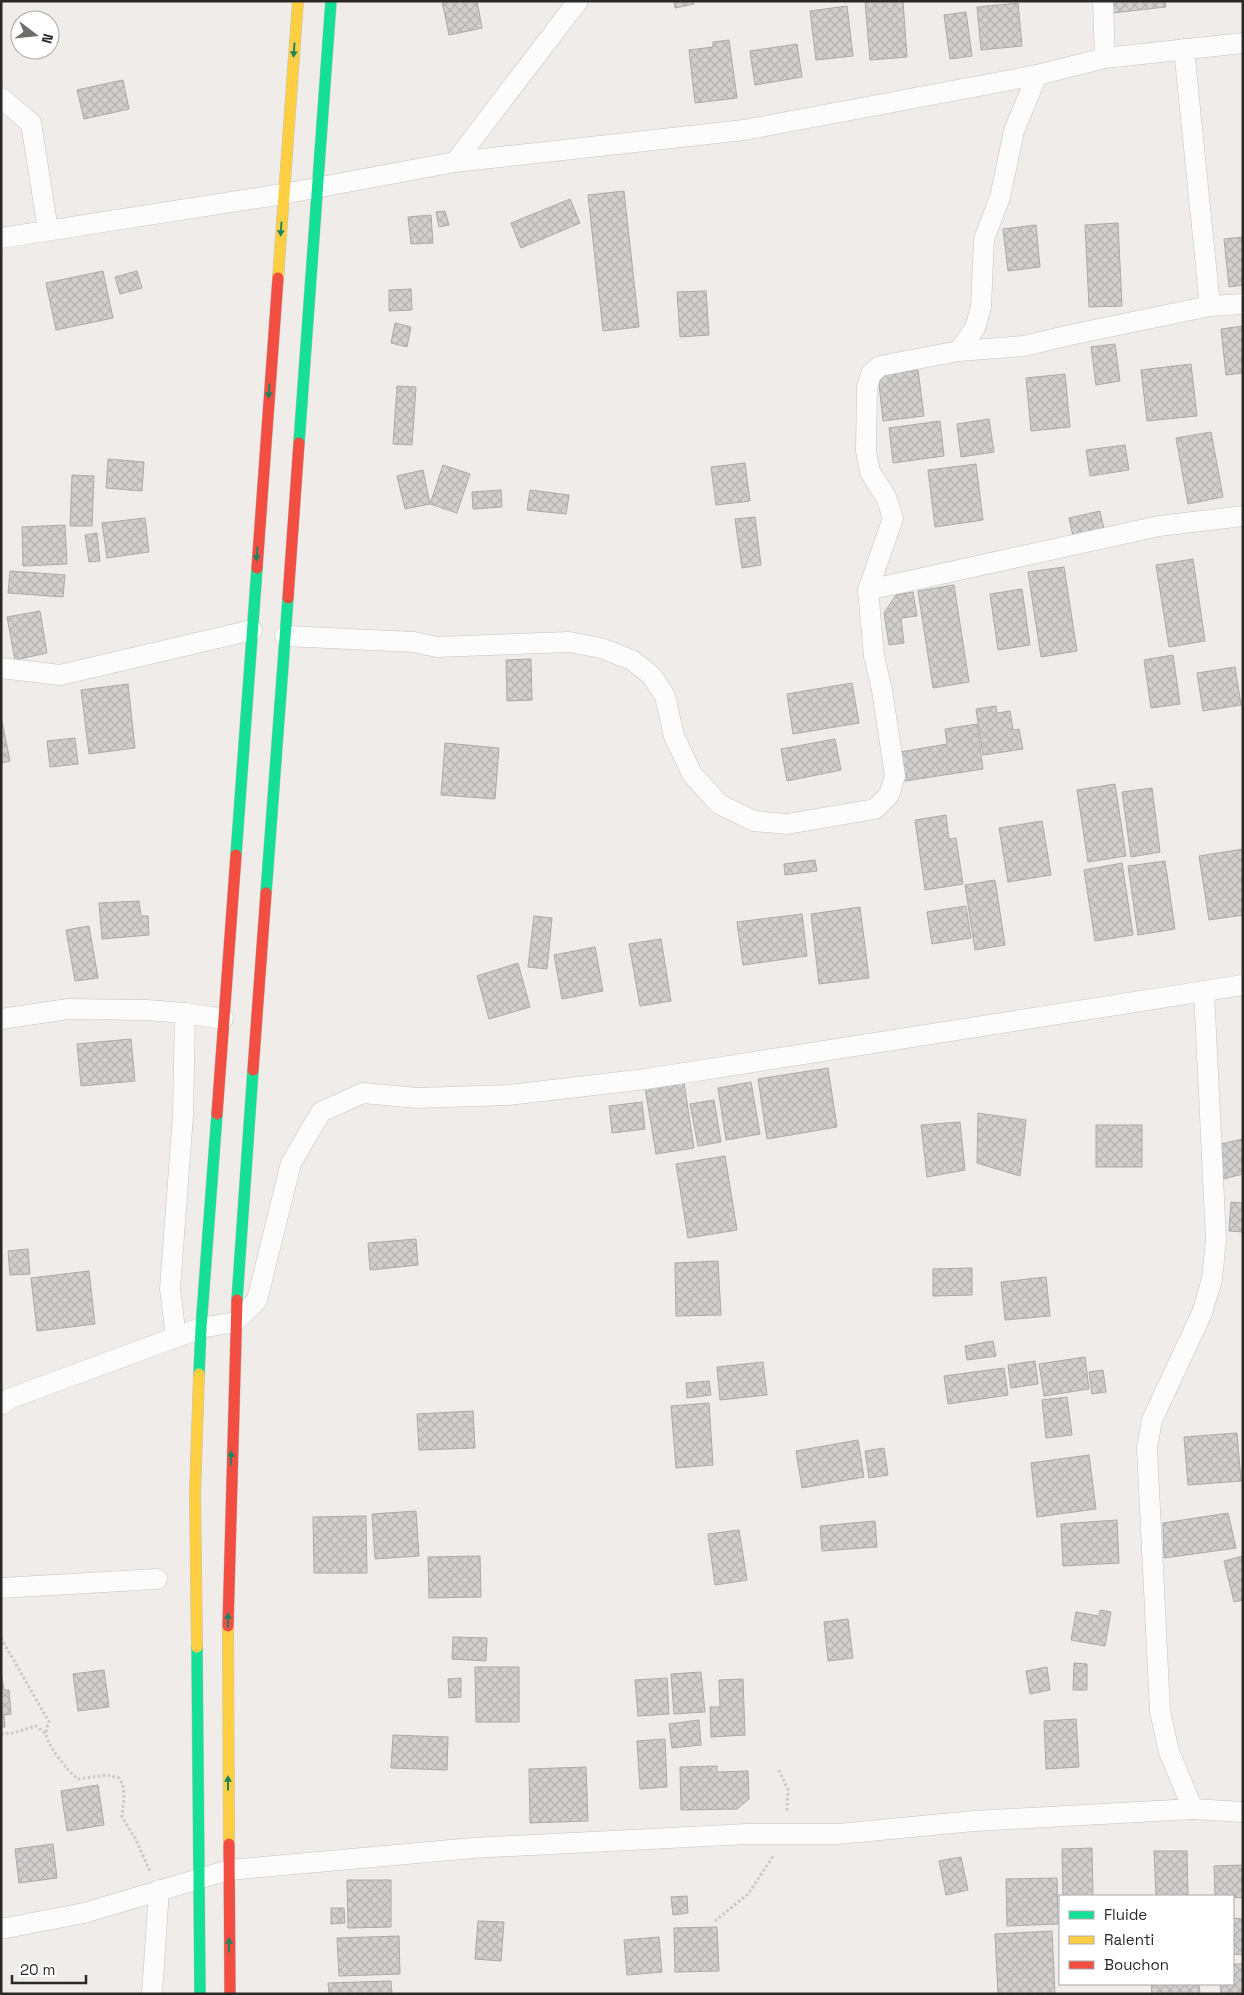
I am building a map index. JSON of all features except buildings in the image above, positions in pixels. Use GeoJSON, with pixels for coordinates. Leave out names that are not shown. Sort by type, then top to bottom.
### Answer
{"type":"FeatureCollection","features":[{"type":"Feature","properties":{"kind":"main road"},"geometry":{"type":"LineString","coordinates":[[200,1994],[194,1494],[201,1328],[298,1]]}},
{"type":"Feature","properties":{"kind":"main road"},"geometry":{"type":"LineString","coordinates":[[230,1994],[228,1670],[230,1494],[235,1322],[331,1]]}},
{"type":"Feature","properties":{"kind":"street"},"geometry":{"type":"LineString","coordinates":[[455,162],[578,1]]}},
{"type":"Feature","properties":{"kind":"street"},"geometry":{"type":"LineString","coordinates":[[1103,1],[1105,58]]}},
{"type":"Feature","properties":{"kind":"street"},"geometry":{"type":"LineString","coordinates":[[1,238],[318,189],[455,162],[744,130],[1037,75],[1105,58],[1243,43]]}},
{"type":"Feature","properties":{"kind":"street"},"geometry":{"type":"LineString","coordinates":[[1184,49],[1210,306]]}},
{"type":"Feature","properties":{"kind":"street"},"geometry":{"type":"LineString","coordinates":[[959,350],[975,328],[981,308],[984,240],[1000,197],[1014,131],[1037,75]]}},
{"type":"Feature","properties":{"kind":"street"},"geometry":{"type":"LineString","coordinates":[[1,98],[32,124],[48,230]]}},
{"type":"Feature","properties":{"kind":"street"},"geometry":{"type":"LineString","coordinates":[[285,636],[414,642],[437,647],[569,642],[601,648],[632,660],[652,676],[666,696],[674,736],[692,774],[720,804],[754,821],[787,824],[875,809],[889,795],[895,776],[882,690],[874,656],[868,590],[892,518],[886,497],[870,472],[866,451],[867,387],[872,374],[880,366],[959,350],[1024,346],[1210,306],[1243,304]]}},
{"type":"Feature","properties":{"kind":"street"},"geometry":{"type":"LineString","coordinates":[[868,590],[1159,526],[1243,516]]}},
{"type":"Feature","properties":{"kind":"street"},"geometry":{"type":"LineString","coordinates":[[1,668],[60,675],[252,630]]}},
{"type":"Feature","properties":{"kind":"street"},"geometry":{"type":"LineString","coordinates":[[1,1405],[11,1398],[201,1328],[235,1322],[257,1300],[291,1163],[321,1112],[363,1093],[417,1098],[508,1094],[646,1079],[1243,985]]}},
{"type":"Feature","properties":{"kind":"street"},"geometry":{"type":"LineString","coordinates":[[1193,1809],[1169,1752],[1160,1711],[1147,1448],[1152,1420],[1202,1313],[1212,1279],[1216,1240],[1204,991]]}},
{"type":"Feature","properties":{"kind":"street"},"geometry":{"type":"LineString","coordinates":[[1,1019],[68,1009],[146,1010],[185,1013],[223,1019]]}},
{"type":"Feature","properties":{"kind":"street"},"geometry":{"type":"LineString","coordinates":[[176,1337],[170,1289],[183,1115],[185,1013]]}},
{"type":"Feature","properties":{"kind":"street"},"geometry":{"type":"LineString","coordinates":[[1,1588],[157,1579]]}},
{"type":"Feature","properties":{"kind":"street"},"geometry":{"type":"LineString","coordinates":[[1,1929],[84,1913],[229,1870],[473,1848],[747,1834],[838,1834],[974,1821],[1193,1809],[1243,1812]]}},
{"type":"Feature","properties":{"kind":"street"},"geometry":{"type":"LineString","coordinates":[[152,1994],[159,1890]]}},
{"type":"Feature","properties":{"kind":"path"},"geometry":{"type":"LineString","coordinates":[[1,1638],[48,1722],[46,1734]]}},
{"type":"Feature","properties":{"kind":"path"},"geometry":{"type":"LineString","coordinates":[[1,1734],[13,1733],[36,1726],[46,1734],[60,1760],[78,1779],[107,1774],[119,1778],[123,1785],[122,1817],[135,1838],[159,1890]]}},
{"type":"Feature","properties":{"kind":"traffic: fast"},"geometry":{"type":"LineString","coordinates":[[299,443],[331,1]]}},
{"type":"Feature","properties":{"kind":"traffic: fast"},"geometry":{"type":"LineString","coordinates":[[236,855],[257,568]]}},
{"type":"Feature","properties":{"kind":"traffic: fast"},"geometry":{"type":"LineString","coordinates":[[266,893],[288,598]]}},
{"type":"Feature","properties":{"kind":"traffic: fast"},"geometry":{"type":"LineString","coordinates":[[237,1300],[253,1070]]}},
{"type":"Feature","properties":{"kind":"traffic: fast"},"geometry":{"type":"LineString","coordinates":[[199,1374],[217,1114]]}},
{"type":"Feature","properties":{"kind":"traffic: fast"},"geometry":{"type":"LineString","coordinates":[[197,1647],[200,1994]]}},
{"type":"Feature","properties":{"kind":"traffic: slow"},"geometry":{"type":"LineString","coordinates":[[278,278],[298,1]]}},
{"type":"Feature","properties":{"kind":"traffic: slow"},"geometry":{"type":"LineString","coordinates":[[197,1647],[195,1494],[199,1374]]}},
{"type":"Feature","properties":{"kind":"traffic: slow"},"geometry":{"type":"LineString","coordinates":[[228,1626],[229,1844]]}},
{"type":"Feature","properties":{"kind":"traffic: jam"},"geometry":{"type":"LineString","coordinates":[[257,568],[278,278]]}},
{"type":"Feature","properties":{"kind":"traffic: jam"},"geometry":{"type":"LineString","coordinates":[[288,598],[299,443]]}},
{"type":"Feature","properties":{"kind":"traffic: jam"},"geometry":{"type":"LineString","coordinates":[[217,1114],[236,855]]}},
{"type":"Feature","properties":{"kind":"traffic: jam"},"geometry":{"type":"LineString","coordinates":[[253,1070],[266,893]]}},
{"type":"Feature","properties":{"kind":"traffic: jam"},"geometry":{"type":"LineString","coordinates":[[228,1626],[237,1300]]}},
{"type":"Feature","properties":{"kind":"traffic: jam"},"geometry":{"type":"LineString","coordinates":[[229,1844],[230,1994]]}}]}
